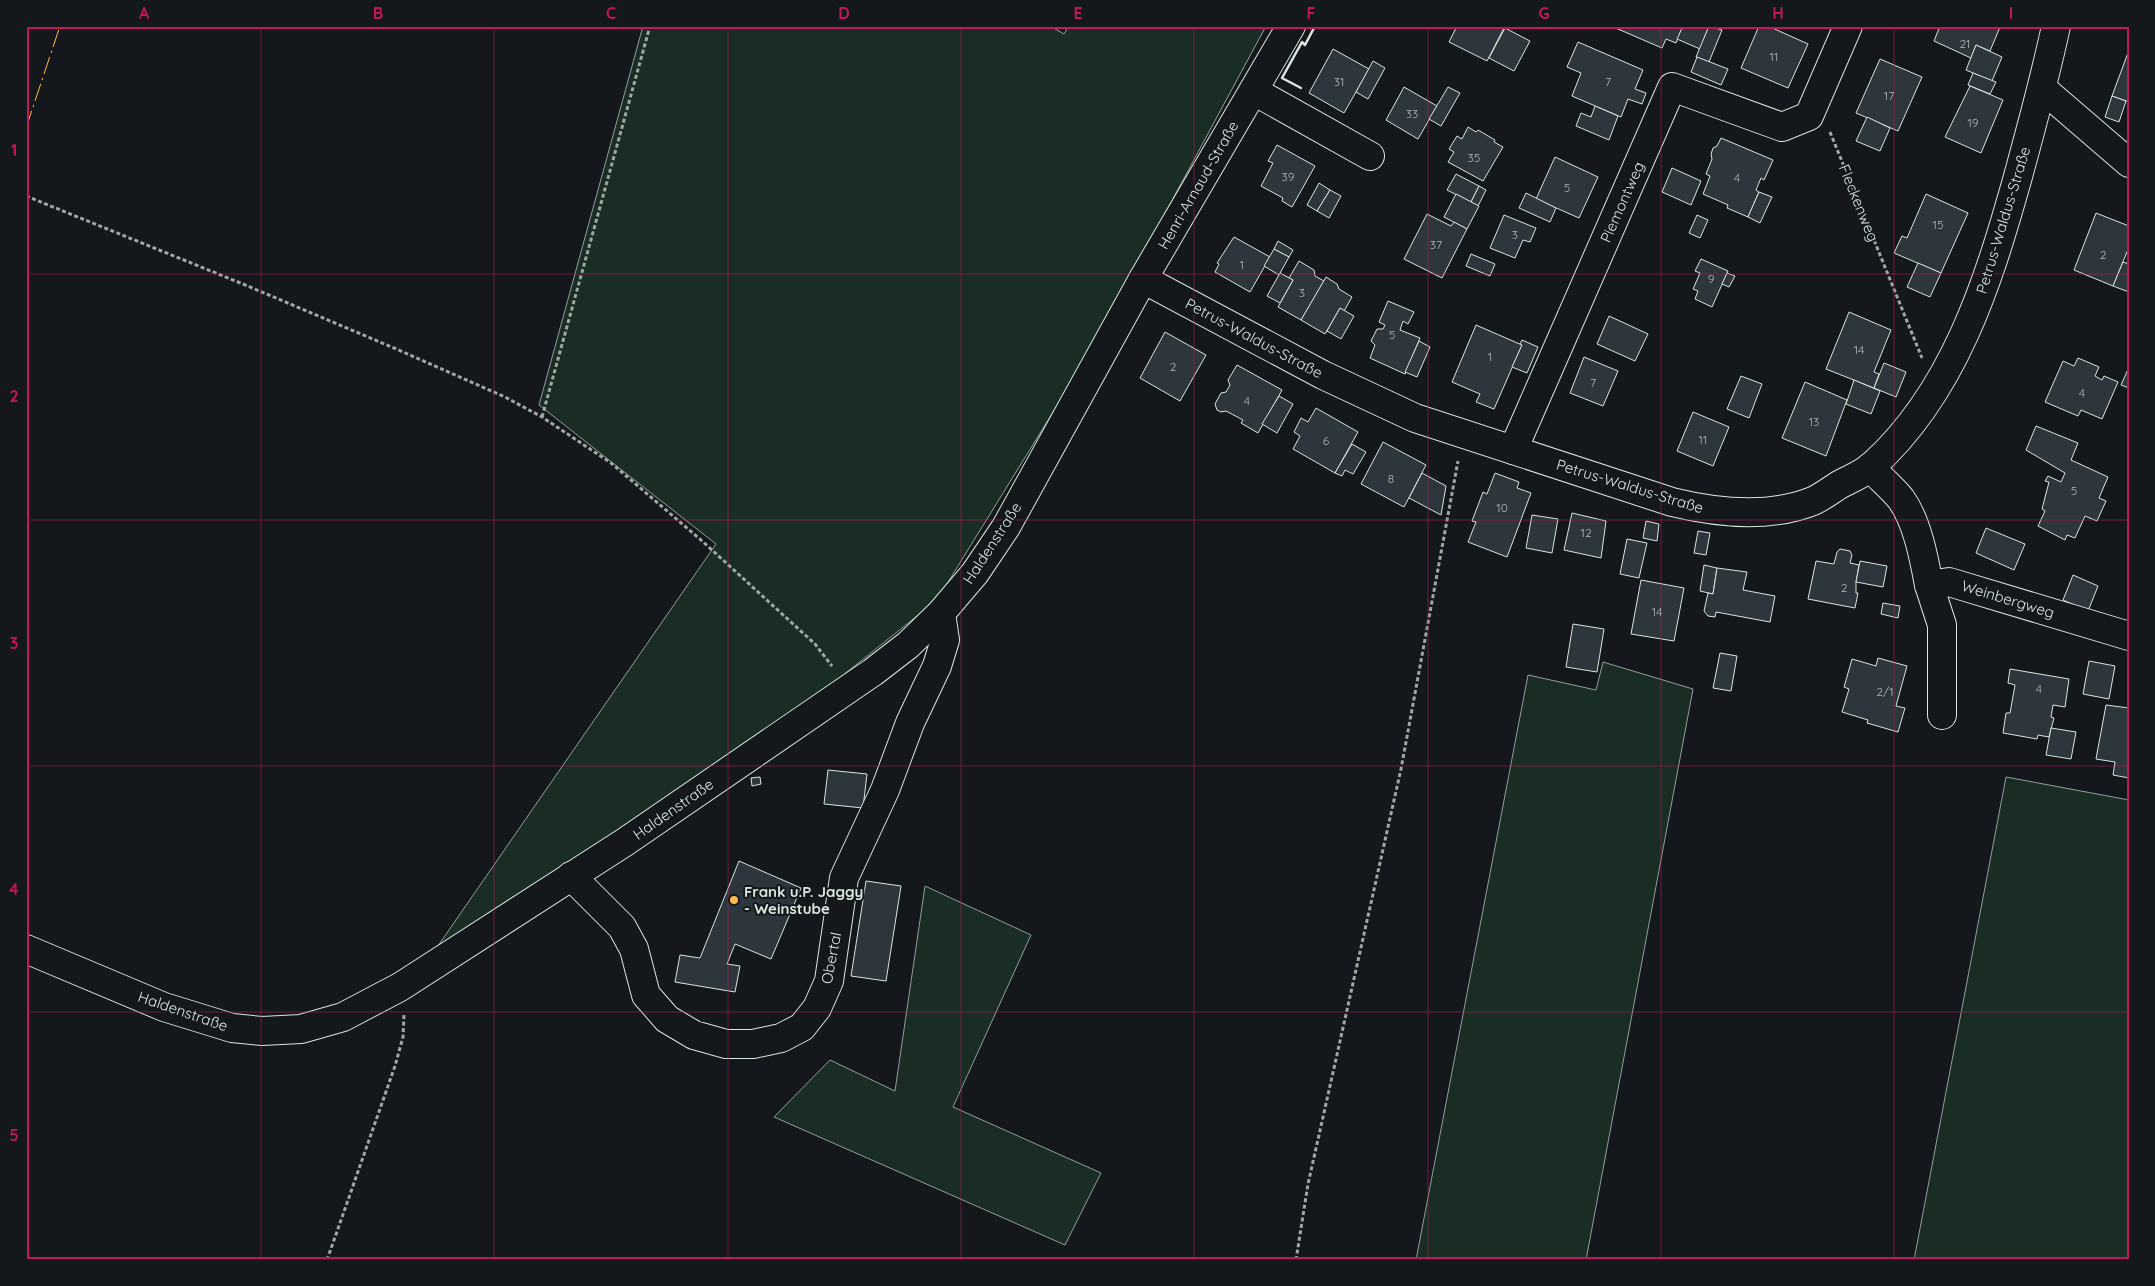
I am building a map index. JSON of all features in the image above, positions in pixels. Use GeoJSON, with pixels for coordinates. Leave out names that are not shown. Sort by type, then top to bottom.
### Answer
{"type":"FeatureCollection","features":[{"type":"Feature","properties":{"kind":"street","name":"Henri-Arnaud-Straße"},"geometry":{"type":"LineString","coordinates":[[1143,279],[1291,26]]}},
{"type":"Feature","properties":{"kind":"street"},"geometry":{"type":"LineString","coordinates":[[1809,116],[1848,26]]}},
{"type":"Feature","properties":{"kind":"street","name":"Petrus-Waldus-Straße"},"geometry":{"type":"LineString","coordinates":[[1143,279],[1375,400],[1415,418],[1463,434],[1672,502],[1707,510],[1735,512],[1764,511],[1814,501],[1870,468],[1918,416],[1935,391],[1971,319],[1992,263],[2042,90],[2056,26]]}},
{"type":"Feature","properties":{"kind":"street","name":"Piemontweg"},"geometry":{"type":"LineString","coordinates":[[1513,450],[1672,87],[1782,127],[1809,116]]}},
{"type":"Feature","properties":{"kind":"street"},"geometry":{"type":"LineString","coordinates":[[2042,90],[2129,163]]}},
{"type":"Feature","properties":{"kind":"street"},"geometry":{"type":"LineString","coordinates":[[1254,91],[1370,156]]}},
{"type":"Feature","properties":{"kind":"street","name":"Haldenstraße"},"geometry":{"type":"LineString","coordinates":[[26,949],[164,1007],[232,1028],[262,1031],[301,1029],[343,1017],[400,987],[625,842],[846,690],[908,645],[941,613],[975,573],[1006,527],[1143,279]]}},
{"type":"Feature","properties":{"kind":"street"},"geometry":{"type":"LineString","coordinates":[[1870,468],[1902,500],[1916,531],[1929,585],[1942,625],[1942,714]]}},
{"type":"Feature","properties":{"kind":"street","name":"Weinbergweg"},"geometry":{"type":"LineString","coordinates":[[1929,585],[1949,582],[2129,636]]}},
{"type":"Feature","properties":{"kind":"street","name":"Obertal"},"geometry":{"type":"LineString","coordinates":[[572,876],[622,928],[634,949],[646,996],[667,1019],[694,1034],[726,1044],[753,1044],[781,1038],[802,1027],[817,1008],[829,981],[844,878],[885,790],[910,723],[937,666],[946,640],[941,613]]}},
{"type":"Feature","properties":{"kind":"path"},"geometry":{"type":"LineString","coordinates":[[542,417],[650,26]]}},
{"type":"Feature","properties":{"kind":"path","name":"Fleckenweg"},"geometry":{"type":"LineString","coordinates":[[1809,116],[1826,123],[1935,391]]}},
{"type":"Feature","properties":{"kind":"path"},"geometry":{"type":"LineString","coordinates":[[26,196],[385,344],[506,397],[542,417],[611,463],[757,590],[815,644],[830,662],[846,690]]}},
{"type":"Feature","properties":{"kind":"path"},"geometry":{"type":"LineString","coordinates":[[1296,1260],[1308,1184],[1401,769],[1463,434]]}},
{"type":"Feature","properties":{"kind":"path"},"geometry":{"type":"LineString","coordinates":[[327,1260],[380,1110],[403,1037],[405,1011],[400,987]]}},
{"type":"Feature","properties":{"kind":"green space"},"geometry":{"type":"Polygon","coordinates":[[[643,26],[1050,26],[1064,34],[1069,26],[1266,26],[1092,349],[937,600],[827,688],[431,956],[716,544],[539,405],[643,26]]]}},
{"type":"Feature","properties":{"kind":"green space"},"geometry":{"type":"Polygon","coordinates":[[[1603,662],[1693,689],[1586,1260],[1416,1260],[1528,675],[1596,690],[1603,662]]]}},
{"type":"Feature","properties":{"kind":"green space"},"geometry":{"type":"Polygon","coordinates":[[[2006,777],[2129,800],[2129,1260],[1914,1260],[2006,777]]]}},
{"type":"Feature","properties":{"kind":"green space"},"geometry":{"type":"Polygon","coordinates":[[[925,886],[1031,935],[953,1107],[1101,1173],[1065,1245],[774,1117],[830,1060],[895,1091],[925,886]]]}},
{"type":"Feature","properties":{"kind":"building"},"geometry":{"type":"Polygon","coordinates":[[[1457,26],[1505,26],[1487,61],[1449,42],[1457,26]]]}},
{"type":"Feature","properties":{"kind":"building"},"geometry":{"type":"Polygon","coordinates":[[[1611,26],[1683,26],[1676,43],[1666,39],[1662,48],[1611,26]]]}},
{"type":"Feature","properties":{"kind":"building"},"geometry":{"type":"Polygon","coordinates":[[[1683,26],[1709,26],[1700,49],[1677,39],[1683,26]]]}},
{"type":"Feature","properties":{"kind":"building"},"geometry":{"type":"Polygon","coordinates":[[[1709,26],[1722,30],[1709,62],[1696,57],[1709,26]]]}},
{"type":"Feature","properties":{"kind":"building"},"geometry":{"type":"Polygon","coordinates":[[[1759,26],[1768,26],[1808,44],[1788,88],[1741,68],[1759,26]]]}},
{"type":"Feature","properties":{"kind":"building"},"geometry":{"type":"Polygon","coordinates":[[[1940,26],[2005,26],[2004,28],[2000,27],[1990,51],[1976,45],[1971,58],[1934,41],[1940,26]]]}},
{"type":"Feature","properties":{"kind":"building"},"geometry":{"type":"Polygon","coordinates":[[[1505,28],[1530,41],[1514,71],[1489,58],[1505,28]]]}},
{"type":"Feature","properties":{"kind":"building"},"geometry":{"type":"Polygon","coordinates":[[[1578,42],[1643,70],[1635,89],[1646,93],[1642,104],[1628,99],[1621,117],[1572,96],[1581,73],[1567,67],[1578,42]]]}},
{"type":"Feature","properties":{"kind":"building"},"geometry":{"type":"Polygon","coordinates":[[[1976,45],[2002,57],[1992,81],[1966,70],[1976,45]]]}},
{"type":"Feature","properties":{"kind":"building"},"geometry":{"type":"Polygon","coordinates":[[[1333,49],[1369,69],[1344,113],[1309,93],[1333,49]]]}},
{"type":"Feature","properties":{"kind":"building"},"geometry":{"type":"Polygon","coordinates":[[[2129,50],[2129,102],[2112,96],[2129,50]]]}},
{"type":"Feature","properties":{"kind":"building"},"geometry":{"type":"Polygon","coordinates":[[[1697,57],[1728,69],[1721,85],[1691,72],[1697,57]]]}},
{"type":"Feature","properties":{"kind":"building"},"geometry":{"type":"Polygon","coordinates":[[[1880,59],[1922,77],[1898,131],[1856,113],[1880,59]]]}},
{"type":"Feature","properties":{"kind":"building"},"geometry":{"type":"Polygon","coordinates":[[[1373,61],[1385,68],[1368,99],[1356,92],[1373,61]]]}},
{"type":"Feature","properties":{"kind":"building"},"geometry":{"type":"Polygon","coordinates":[[[1973,73],[1996,82],[1990,94],[1968,85],[1973,73]]]}},
{"type":"Feature","properties":{"kind":"building"},"geometry":{"type":"Polygon","coordinates":[[[1970,86],[2003,100],[1981,153],[1945,137],[1970,86]]]}},
{"type":"Feature","properties":{"kind":"building"},"geometry":{"type":"Polygon","coordinates":[[[1404,87],[1437,106],[1418,139],[1386,120],[1404,87]]]}},
{"type":"Feature","properties":{"kind":"building"},"geometry":{"type":"Polygon","coordinates":[[[1448,87],[1460,93],[1441,126],[1429,119],[1448,87]]]}},
{"type":"Feature","properties":{"kind":"building"},"geometry":{"type":"Polygon","coordinates":[[[2112,96],[2126,101],[2119,122],[2105,117],[2112,96]]]}},
{"type":"Feature","properties":{"kind":"building"},"geometry":{"type":"Polygon","coordinates":[[[1595,106],[1618,116],[1609,140],[1576,126],[1581,113],[1591,117],[1595,106]]]}},
{"type":"Feature","properties":{"kind":"building"},"geometry":{"type":"Polygon","coordinates":[[[1867,117],[1890,128],[1880,151],[1856,141],[1867,117]]]}},
{"type":"Feature","properties":{"kind":"building"},"geometry":{"type":"Polygon","coordinates":[[[1468,127],[1476,132],[1478,130],[1503,147],[1483,181],[1448,162],[1454,152],[1449,149],[1457,136],[1462,139],[1468,127]]]}},
{"type":"Feature","properties":{"kind":"building"},"geometry":{"type":"Polygon","coordinates":[[[1721,138],[1773,160],[1764,180],[1761,178],[1756,190],[1759,192],[1748,217],[1727,208],[1728,205],[1703,194],[1710,176],[1706,174],[1712,159],[1711,154],[1721,138]]]}},
{"type":"Feature","properties":{"kind":"building"},"geometry":{"type":"Polygon","coordinates":[[[1277,145],[1315,166],[1292,207],[1282,201],[1283,198],[1261,186],[1273,163],[1268,161],[1277,145]]]}},
{"type":"Feature","properties":{"kind":"building"},"geometry":{"type":"Polygon","coordinates":[[[1555,157],[1598,177],[1579,218],[1536,199],[1555,157]]]}},
{"type":"Feature","properties":{"kind":"building"},"geometry":{"type":"Polygon","coordinates":[[[1672,168],[1701,181],[1691,205],[1662,192],[1672,168]]]}},
{"type":"Feature","properties":{"kind":"building"},"geometry":{"type":"Polygon","coordinates":[[[1456,174],[1479,186],[1471,202],[1447,190],[1456,174]]]}},
{"type":"Feature","properties":{"kind":"building"},"geometry":{"type":"Polygon","coordinates":[[[1319,183],[1330,190],[1317,211],[1307,205],[1319,183]]]}},
{"type":"Feature","properties":{"kind":"building"},"geometry":{"type":"Polygon","coordinates":[[[1479,186],[1486,190],[1478,206],[1471,202],[1479,186]]]}},
{"type":"Feature","properties":{"kind":"building"},"geometry":{"type":"Polygon","coordinates":[[[1330,190],[1341,196],[1329,218],[1317,211],[1330,190]]]}},
{"type":"Feature","properties":{"kind":"building"},"geometry":{"type":"Polygon","coordinates":[[[1759,192],[1772,197],[1760,223],[1748,217],[1759,192]]]}},
{"type":"Feature","properties":{"kind":"building"},"geometry":{"type":"Polygon","coordinates":[[[1526,193],[1556,208],[1550,222],[1519,208],[1526,193]]]}},
{"type":"Feature","properties":{"kind":"building"},"geometry":{"type":"Polygon","coordinates":[[[1456,194],[1479,206],[1467,229],[1444,217],[1456,194]]]}},
{"type":"Feature","properties":{"kind":"building"},"geometry":{"type":"Polygon","coordinates":[[[1926,194],[1968,213],[1941,273],[1894,253],[1902,236],[1907,238],[1926,194]]]}},
{"type":"Feature","properties":{"kind":"building"},"geometry":{"type":"Polygon","coordinates":[[[2096,213],[2129,226],[2129,247],[2113,286],[2074,270],[2096,213]]]}},
{"type":"Feature","properties":{"kind":"building"},"geometry":{"type":"Polygon","coordinates":[[[1427,214],[1451,226],[1454,222],[1467,229],[1442,278],[1404,259],[1427,214]]]}},
{"type":"Feature","properties":{"kind":"building"},"geometry":{"type":"Polygon","coordinates":[[[1504,215],[1536,228],[1530,242],[1523,240],[1515,258],[1490,248],[1504,215]]]}},
{"type":"Feature","properties":{"kind":"building"},"geometry":{"type":"Polygon","coordinates":[[[1697,215],[1708,220],[1700,238],[1689,233],[1697,215]]]}},
{"type":"Feature","properties":{"kind":"building"},"geometry":{"type":"Polygon","coordinates":[[[1234,237],[1270,257],[1250,292],[1215,272],[1219,264],[1217,263],[1234,237]]]}},
{"type":"Feature","properties":{"kind":"building"},"geometry":{"type":"Polygon","coordinates":[[[1278,241],[1293,250],[1289,257],[1274,249],[1278,241]]]}},
{"type":"Feature","properties":{"kind":"building"},"geometry":{"type":"Polygon","coordinates":[[[1274,249],[1289,257],[1279,275],[1264,266],[1274,249]]]}},
{"type":"Feature","properties":{"kind":"building"},"geometry":{"type":"Polygon","coordinates":[[[1471,254],[1495,264],[1490,276],[1466,266],[1471,254]]]}},
{"type":"Feature","properties":{"kind":"building"},"geometry":{"type":"Polygon","coordinates":[[[1701,259],[1728,271],[1712,307],[1695,299],[1698,291],[1693,289],[1700,273],[1695,271],[1701,259]]]}},
{"type":"Feature","properties":{"kind":"building"},"geometry":{"type":"Polygon","coordinates":[[[1299,261],[1314,270],[1315,276],[1324,281],[1301,320],[1278,307],[1293,280],[1289,278],[1299,261]]]}},
{"type":"Feature","properties":{"kind":"building"},"geometry":{"type":"Polygon","coordinates":[[[2123,262],[2129,264],[2129,292],[2113,286],[2123,262]]]}},
{"type":"Feature","properties":{"kind":"building"},"geometry":{"type":"Polygon","coordinates":[[[1918,263],[1941,273],[1930,297],[1907,287],[1918,263]]]}},
{"type":"Feature","properties":{"kind":"building"},"geometry":{"type":"Polygon","coordinates":[[[1280,273],[1293,280],[1280,303],[1267,296],[1280,273]]]}},
{"type":"Feature","properties":{"kind":"building"},"geometry":{"type":"Polygon","coordinates":[[[1727,273],[1735,276],[1729,287],[1722,284],[1727,273]]]}},
{"type":"Feature","properties":{"kind":"building"},"geometry":{"type":"Polygon","coordinates":[[[1326,277],[1337,284],[1339,289],[1352,297],[1344,311],[1340,308],[1325,334],[1301,320],[1326,277]]]}},
{"type":"Feature","properties":{"kind":"building"},"geometry":{"type":"Polygon","coordinates":[[[1388,301],[1414,312],[1408,324],[1403,321],[1400,330],[1420,338],[1405,374],[1370,358],[1375,345],[1371,341],[1377,329],[1383,329],[1385,325],[1379,322],[1388,301]]]}},
{"type":"Feature","properties":{"kind":"building"},"geometry":{"type":"Polygon","coordinates":[[[1340,308],[1354,316],[1341,339],[1327,331],[1340,308]]]}},
{"type":"Feature","properties":{"kind":"building"},"geometry":{"type":"Polygon","coordinates":[[[1849,312],[1891,330],[1874,372],[1879,374],[1874,388],[1826,369],[1849,312]]]}},
{"type":"Feature","properties":{"kind":"building"},"geometry":{"type":"Polygon","coordinates":[[[1609,316],[1648,334],[1635,361],[1597,344],[1609,316]]]}},
{"type":"Feature","properties":{"kind":"building"},"geometry":{"type":"Polygon","coordinates":[[[1476,325],[1522,345],[1494,409],[1476,402],[1480,394],[1452,382],[1476,325]]]}},
{"type":"Feature","properties":{"kind":"building"},"geometry":{"type":"Polygon","coordinates":[[[1165,332],[1206,355],[1180,401],[1140,378],[1165,332]]]}},
{"type":"Feature","properties":{"kind":"building"},"geometry":{"type":"Polygon","coordinates":[[[1522,340],[1538,347],[1527,373],[1512,367],[1522,345],[1520,344],[1522,340]]]}},
{"type":"Feature","properties":{"kind":"building"},"geometry":{"type":"Polygon","coordinates":[[[1419,341],[1430,347],[1417,377],[1405,372],[1419,341]]]}},
{"type":"Feature","properties":{"kind":"building"},"geometry":{"type":"Polygon","coordinates":[[[1584,357],[1618,371],[1603,406],[1570,393],[1584,357]]]}},
{"type":"Feature","properties":{"kind":"building"},"geometry":{"type":"Polygon","coordinates":[[[2078,358],[2099,367],[2095,376],[2102,380],[2104,376],[2118,382],[2102,419],[2081,410],[2078,416],[2045,402],[2063,361],[2074,366],[2078,358]]]}},
{"type":"Feature","properties":{"kind":"building"},"geometry":{"type":"Polygon","coordinates":[[[1884,363],[1906,372],[1896,397],[1874,388],[1884,363]]]}},
{"type":"Feature","properties":{"kind":"building"},"geometry":{"type":"Polygon","coordinates":[[[1237,365],[1282,390],[1258,433],[1241,423],[1243,420],[1226,411],[1221,412],[1217,410],[1215,404],[1221,393],[1226,392],[1230,385],[1228,380],[1237,365]]]}},
{"type":"Feature","properties":{"kind":"building"},"geometry":{"type":"Polygon","coordinates":[[[2129,367],[2129,388],[2121,385],[2129,367]]]}},
{"type":"Feature","properties":{"kind":"building"},"geometry":{"type":"Polygon","coordinates":[[[1741,376],[1762,384],[1749,418],[1727,409],[1741,376]]]}},
{"type":"Feature","properties":{"kind":"building"},"geometry":{"type":"Polygon","coordinates":[[[1854,380],[1880,391],[1871,414],[1846,404],[1854,380]]]}},
{"type":"Feature","properties":{"kind":"building"},"geometry":{"type":"Polygon","coordinates":[[[1805,382],[1847,400],[1826,456],[1782,438],[1805,382]]]}},
{"type":"Feature","properties":{"kind":"building"},"geometry":{"type":"Polygon","coordinates":[[[1279,396],[1293,404],[1277,433],[1262,424],[1279,396]]]}},
{"type":"Feature","properties":{"kind":"building"},"geometry":{"type":"Polygon","coordinates":[[[1316,408],[1358,432],[1335,473],[1293,449],[1300,436],[1294,432],[1301,418],[1308,422],[1316,408]]]}},
{"type":"Feature","properties":{"kind":"building"},"geometry":{"type":"Polygon","coordinates":[[[1693,412],[1729,427],[1713,466],[1677,451],[1693,412]]]}},
{"type":"Feature","properties":{"kind":"building"},"geometry":{"type":"Polygon","coordinates":[[[2036,426],[2078,443],[2071,460],[2108,477],[2099,498],[2106,501],[2097,521],[2085,516],[2075,538],[2067,535],[2065,540],[2038,526],[2045,511],[2042,509],[2049,482],[2045,481],[2048,476],[2061,482],[2065,473],[2026,450],[2036,426]]]}},
{"type":"Feature","properties":{"kind":"building"},"geometry":{"type":"Polygon","coordinates":[[[1383,442],[1426,465],[1404,507],[1361,484],[1383,442]]]}},
{"type":"Feature","properties":{"kind":"building"},"geometry":{"type":"Polygon","coordinates":[[[1352,444],[1366,452],[1353,474],[1345,470],[1342,476],[1335,473],[1352,444]]]}},
{"type":"Feature","properties":{"kind":"building"},"geometry":{"type":"Polygon","coordinates":[[[1422,473],[1446,486],[1441,515],[1409,498],[1422,473]]]}},
{"type":"Feature","properties":{"kind":"building"},"geometry":{"type":"Polygon","coordinates":[[[1495,473],[1519,482],[1517,488],[1531,493],[1507,557],[1468,542],[1476,522],[1472,521],[1483,492],[1487,494],[1495,473]]]}},
{"type":"Feature","properties":{"kind":"building"},"geometry":{"type":"Polygon","coordinates":[[[1572,513],[1606,521],[1601,558],[1564,550],[1572,513]]]}},
{"type":"Feature","properties":{"kind":"building"},"geometry":{"type":"Polygon","coordinates":[[[1532,515],[1558,519],[1552,553],[1526,548],[1532,515]]]}},
{"type":"Feature","properties":{"kind":"building"},"geometry":{"type":"Polygon","coordinates":[[[1646,521],[1659,524],[1657,541],[1643,538],[1646,521]]]}},
{"type":"Feature","properties":{"kind":"building"},"geometry":{"type":"Polygon","coordinates":[[[1986,528],[2025,544],[2014,570],[1976,553],[1986,528]]]}},
{"type":"Feature","properties":{"kind":"building"},"geometry":{"type":"Polygon","coordinates":[[[1698,531],[1710,533],[1706,555],[1694,553],[1698,531]]]}},
{"type":"Feature","properties":{"kind":"building"},"geometry":{"type":"Polygon","coordinates":[[[1627,539],[1647,543],[1639,578],[1620,574],[1627,539]]]}},
{"type":"Feature","properties":{"kind":"building"},"geometry":{"type":"Polygon","coordinates":[[[1840,549],[1850,551],[1852,555],[1850,563],[1859,565],[1856,582],[1856,593],[1858,593],[1855,608],[1808,599],[1816,561],[1834,564],[1837,552],[1840,549]]]}},
{"type":"Feature","properties":{"kind":"building"},"geometry":{"type":"Polygon","coordinates":[[[1860,561],[1887,566],[1883,587],[1856,582],[1860,561]]]}},
{"type":"Feature","properties":{"kind":"building"},"geometry":{"type":"Polygon","coordinates":[[[1704,565],[1717,568],[1713,594],[1700,591],[1704,565]]]}},
{"type":"Feature","properties":{"kind":"building"},"geometry":{"type":"Polygon","coordinates":[[[1717,568],[1747,572],[1743,590],[1775,596],[1770,622],[1716,612],[1715,617],[1708,616],[1704,611],[1708,593],[1713,594],[1717,568]]]}},
{"type":"Feature","properties":{"kind":"building"},"geometry":{"type":"Polygon","coordinates":[[[2073,575],[2098,586],[2088,611],[2063,600],[2073,575]]]}},
{"type":"Feature","properties":{"kind":"building"},"geometry":{"type":"Polygon","coordinates":[[[1641,580],[1684,588],[1674,641],[1631,634],[1641,580]]]}},
{"type":"Feature","properties":{"kind":"building"},"geometry":{"type":"Polygon","coordinates":[[[1883,603],[1900,606],[1898,618],[1881,614],[1883,603]]]}},
{"type":"Feature","properties":{"kind":"building"},"geometry":{"type":"Polygon","coordinates":[[[1573,624],[1604,629],[1597,672],[1566,667],[1573,624]]]}},
{"type":"Feature","properties":{"kind":"building"},"geometry":{"type":"Polygon","coordinates":[[[1720,653],[1737,656],[1731,691],[1713,688],[1720,653]]]}},
{"type":"Feature","properties":{"kind":"building"},"geometry":{"type":"Polygon","coordinates":[[[1878,658],[1907,666],[1896,706],[1905,708],[1898,732],[1867,723],[1868,720],[1842,712],[1849,689],[1844,687],[1852,659],[1876,666],[1878,658]]]}},
{"type":"Feature","properties":{"kind":"building"},"geometry":{"type":"Polygon","coordinates":[[[2089,661],[2115,666],[2109,699],[2083,694],[2089,661]]]}},
{"type":"Feature","properties":{"kind":"building"},"geometry":{"type":"Polygon","coordinates":[[[2010,669],[2069,679],[2065,707],[2053,705],[2051,717],[2054,718],[2049,737],[2038,735],[2037,739],[2003,733],[2006,713],[2010,713],[2015,685],[2008,683],[2010,669]]]}},
{"type":"Feature","properties":{"kind":"building"},"geometry":{"type":"Polygon","coordinates":[[[2106,705],[2129,708],[2129,778],[2113,775],[2115,762],[2096,759],[2106,705]]]}},
{"type":"Feature","properties":{"kind":"building"},"geometry":{"type":"Polygon","coordinates":[[[2051,728],[2076,732],[2071,759],[2046,755],[2051,728]]]}},
{"type":"Feature","properties":{"kind":"building"},"geometry":{"type":"Polygon","coordinates":[[[828,770],[867,774],[863,808],[824,804],[828,770]]]}},
{"type":"Feature","properties":{"kind":"building"},"geometry":{"type":"Polygon","coordinates":[[[760,777],[761,784],[752,786],[751,778],[760,777]]]}},
{"type":"Feature","properties":{"kind":"building"},"geometry":{"type":"Polygon","coordinates":[[[739,861],[801,888],[771,959],[735,944],[727,964],[740,966],[735,992],[675,982],[680,955],[700,958],[739,861]]]}},
{"type":"Feature","properties":{"kind":"building"},"geometry":{"type":"Polygon","coordinates":[[[866,881],[901,886],[886,981],[851,976],[866,881]]]}},
{"type":"Feature","properties":{"kind":"wall"},"geometry":{"type":"LineString","coordinates":[[1301,88],[1282,78],[1302,42],[1305,45],[1315,26]]}},
{"type":"Feature","properties":{"kind":"power"},"geometry":{"type":"LineString","coordinates":[[26,128],[60,26]]}},
{"type":"Feature","properties":{"kind":"place","name":"Frank u.P. Jaggy - Weinstube"},"geometry":{"type":"Point","coordinates":[734,900]}}]}
